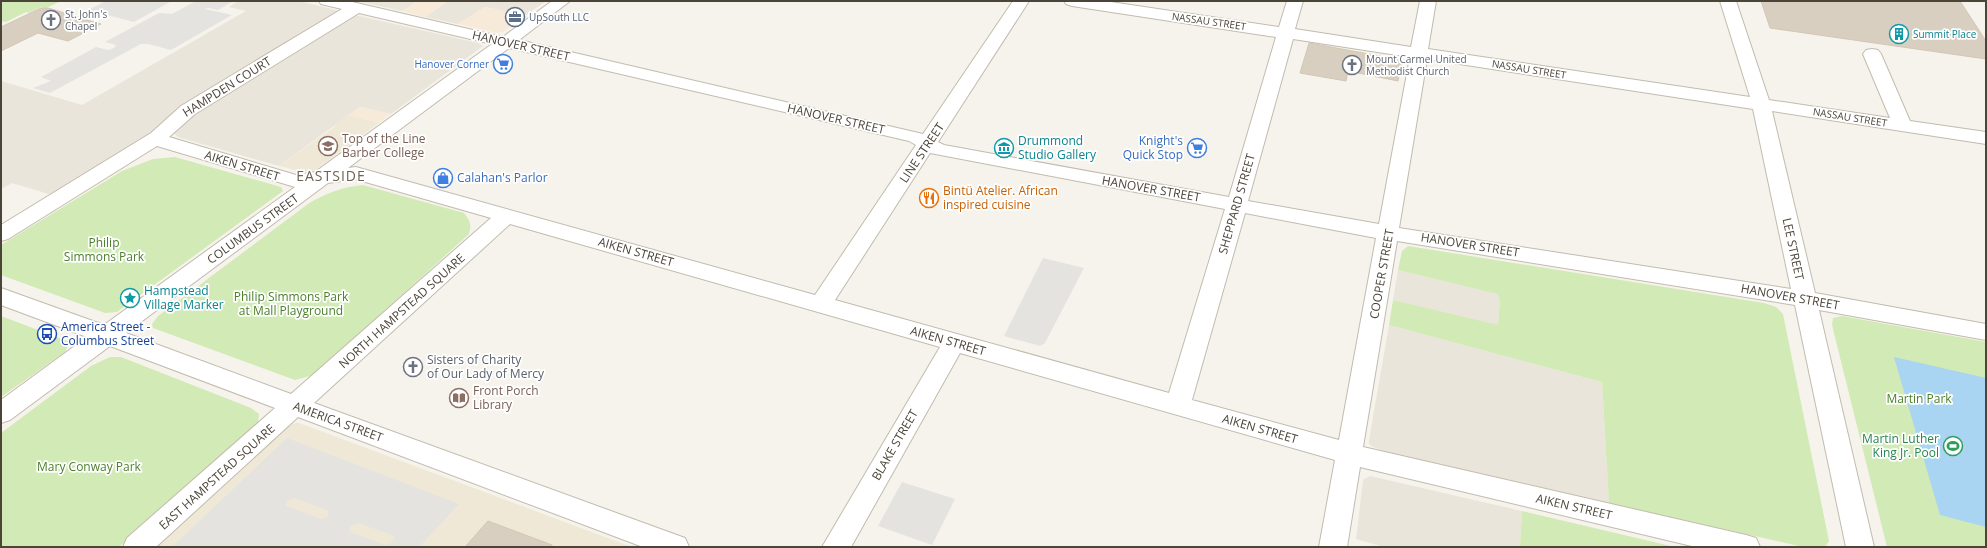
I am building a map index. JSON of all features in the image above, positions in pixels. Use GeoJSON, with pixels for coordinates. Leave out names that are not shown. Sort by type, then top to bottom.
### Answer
{"type":"FeatureCollection","features":[{"type":"Feature","properties":{"kind":"street","name":"HANOVER STREET"},"geometry":{"type":"LineString","coordinates":[[327,1],[915,137],[938,150],[1389,233],[1804,299],[1986,332]]}},
{"type":"Feature","properties":{"kind":"street","name":"COLUMBUS STREET"},"geometry":{"type":"LineString","coordinates":[[1,413],[562,1]]}},
{"type":"Feature","properties":{"kind":"street","name":"LINE STREET"},"geometry":{"type":"LineString","coordinates":[[820,304],[928,144],[1021,1]]}},
{"type":"Feature","properties":{"kind":"street","name":"NASSAU STREET"},"geometry":{"type":"LineString","coordinates":[[1072,1],[1761,102],[1986,138]]}},
{"type":"Feature","properties":{"kind":"street","name":"SHEPPARD STREET"},"geometry":{"type":"LineString","coordinates":[[1178,406],[1295,1]]}},
{"type":"Feature","properties":{"kind":"street","name":"COOPER STREET"},"geometry":{"type":"LineString","coordinates":[[1333,547],[1389,233],[1428,1]]}},
{"type":"Feature","properties":{"kind":"street","name":"LEE STREET"},"geometry":{"type":"LineString","coordinates":[[1728,1],[1761,102],[1860,547]]}},
{"type":"Feature","properties":{"kind":"street","name":"HAMPDEN COURT"},"geometry":{"type":"LineString","coordinates":[[1,234],[168,130],[188,110],[356,8]]}},
{"type":"Feature","properties":{"kind":"street"},"geometry":{"type":"LineString","coordinates":[[1872,54],[1902,125]]}},
{"type":"Feature","properties":{"kind":"street","name":"AIKEN STREET"},"geometry":{"type":"LineString","coordinates":[[154,139],[287,180],[295,181],[322,178],[356,172],[954,343],[1350,454],[1746,547]]}},
{"type":"Feature","properties":{"kind":"street","name":"NORTH HAMPSTEAD SQUARE"},"geometry":{"type":"LineString","coordinates":[[296,406],[507,215]]}},
{"type":"Feature","properties":{"kind":"street","name":"AMERICA STREET"},"geometry":{"type":"LineString","coordinates":[[1,296],[675,547]]}},
{"type":"Feature","properties":{"kind":"street","name":"BLAKE STREET"},"geometry":{"type":"LineString","coordinates":[[836,547],[954,343]]}},
{"type":"Feature","properties":{"kind":"street","name":"EAST HAMPSTEAD SQUARE"},"geometry":{"type":"LineString","coordinates":[[137,547],[296,406]]}},
{"type":"Feature","properties":{"kind":"shaded area"},"geometry":{"type":"Polygon","coordinates":[[[106,1],[172,1],[134,22],[88,10],[106,1]]]}},
{"type":"Feature","properties":{"kind":"shaded area"},"geometry":{"type":"Polygon","coordinates":[[[196,1],[232,2],[218,10],[208,8],[205,9],[232,15],[171,50],[148,44],[141,44],[50,93],[33,88],[51,81],[41,77],[96,47],[108,50],[114,48],[116,45],[105,42],[159,13],[172,14],[196,1]]]}},
{"type":"Feature","properties":{"kind":"shaded area"},"geometry":{"type":"Polygon","coordinates":[[[238,1],[299,1],[338,11],[151,133],[52,195],[12,183],[1,189],[1,81],[82,105],[246,11],[229,7],[238,1]]]}},
{"type":"Feature","properties":{"kind":"shaded area"},"geometry":{"type":"Polygon","coordinates":[[[357,1],[418,1],[402,11],[357,1]]]}},
{"type":"Feature","properties":{"kind":"shaded area"},"geometry":{"type":"Polygon","coordinates":[[[418,1],[448,1],[425,17],[402,11],[418,1]]]}},
{"type":"Feature","properties":{"kind":"shaded area"},"geometry":{"type":"Polygon","coordinates":[[[448,1],[546,1],[526,15],[485,7],[458,24],[425,17],[448,1]]]}},
{"type":"Feature","properties":{"kind":"shaded area"},"geometry":{"type":"Polygon","coordinates":[[[485,7],[526,15],[505,31],[497,33],[458,24],[485,7]]]}},
{"type":"Feature","properties":{"kind":"shaded area"},"geometry":{"type":"Polygon","coordinates":[[[355,15],[478,43],[483,46],[391,114],[360,107],[279,166],[178,137],[174,133],[191,115],[355,15]]]}},
{"type":"Feature","properties":{"kind":"shaded area"},"geometry":{"type":"Polygon","coordinates":[[[360,107],[391,114],[379,123],[348,115],[360,107]]]}},
{"type":"Feature","properties":{"kind":"shaded area","name":"Top of the Line Barber College"},"geometry":{"type":"Polygon","coordinates":[[[348,115],[379,123],[315,170],[304,172],[279,166],[336,126],[334,125],[348,115]]]}},
{"type":"Feature","properties":{"kind":"shaded area"},"geometry":{"type":"Polygon","coordinates":[[[1043,258],[1084,268],[1045,343],[1040,346],[1004,336],[1043,258]]]}},
{"type":"Feature","properties":{"kind":"shaded area"},"geometry":{"type":"Polygon","coordinates":[[[1398,270],[1497,294],[1500,299],[1498,326],[1393,300],[1398,270]]]}},
{"type":"Feature","properties":{"kind":"shaded area"},"geometry":{"type":"Polygon","coordinates":[[[1389,325],[1602,382],[1609,503],[1387,452],[1369,444],[1389,325]]]}},
{"type":"Feature","properties":{"kind":"shaded area"},"geometry":{"type":"Polygon","coordinates":[[[295,423],[299,423],[632,547],[155,547],[284,428],[295,423]]]}},
{"type":"Feature","properties":{"kind":"shaded area"},"geometry":{"type":"Polygon","coordinates":[[[287,438],[459,504],[419,547],[172,547],[287,438]],[[294,498],[289,500],[285,505],[321,519],[327,517],[329,513],[327,510],[294,498]],[[358,523],[350,527],[350,532],[386,545],[390,544],[395,538],[392,535],[358,523]]]}},
{"type":"Feature","properties":{"kind":"shaded area"},"geometry":{"type":"Polygon","coordinates":[[[1370,476],[1522,511],[1520,547],[1384,547],[1356,539],[1363,480],[1370,476]]]}},
{"type":"Feature","properties":{"kind":"shaded area"},"geometry":{"type":"Polygon","coordinates":[[[902,482],[955,499],[932,545],[878,526],[902,482]]]}},
{"type":"Feature","properties":{"kind":"green space"},"geometry":{"type":"Polygon","coordinates":[[[1,1],[61,1],[46,8],[41,7],[28,13],[26,12],[6,22],[1,21],[1,1]]]}},
{"type":"Feature","properties":{"kind":"green space","name":"Philip Simmons Park"},"geometry":{"type":"Polygon","coordinates":[[[175,157],[281,187],[283,191],[117,312],[105,313],[1,275],[1,245],[122,171],[153,159],[175,157]]]}},
{"type":"Feature","properties":{"kind":"green space","name":"Philip Simmons Park at Mall Playground"},"geometry":{"type":"Polygon","coordinates":[[[363,185],[464,213],[470,223],[470,231],[469,234],[314,375],[295,380],[153,328],[152,324],[158,316],[308,204],[334,191],[363,185]]]}},
{"type":"Feature","properties":{"kind":"green space"},"geometry":{"type":"Polygon","coordinates":[[[1408,246],[1764,303],[1776,307],[1783,314],[1829,541],[1825,547],[1803,547],[1609,503],[1602,382],[1389,325],[1393,300],[1498,325],[1500,299],[1497,294],[1398,270],[1402,251],[1408,246]]]}},
{"type":"Feature","properties":{"kind":"green space"},"geometry":{"type":"Polygon","coordinates":[[[1,316],[67,341],[69,344],[65,352],[1,397],[1,316]]]}},
{"type":"Feature","properties":{"kind":"green space","name":"Martin Park"},"geometry":{"type":"Polygon","coordinates":[[[1842,316],[1986,342],[1986,547],[1887,547],[1832,325],[1833,318],[1842,316]]]}},
{"type":"Feature","properties":{"kind":"green space","name":"Mary Conway Park"},"geometry":{"type":"Polygon","coordinates":[[[110,357],[121,357],[251,408],[259,414],[258,422],[119,547],[1,547],[1,433],[91,366],[110,357]]]}},
{"type":"Feature","properties":{"kind":"green space"},"geometry":{"type":"Polygon","coordinates":[[[1522,511],[1675,547],[1520,547],[1522,511]]]}},
{"type":"Feature","properties":{"kind":"water","name":"Martin Luther King Jr. Pool"},"geometry":{"type":"Polygon","coordinates":[[[1894,357],[1986,378],[1986,527],[1940,515],[1894,357]]]}},
{"type":"Feature","properties":{"kind":"building","name":"Summit Place"},"geometry":{"type":"Polygon","coordinates":[[[1761,1],[1960,1],[1986,41],[1986,59],[1770,28],[1761,1]]]}},
{"type":"Feature","properties":{"kind":"building","name":"St. John's Chapel"},"geometry":{"type":"Polygon","coordinates":[[[41,8],[48,8],[101,24],[68,41],[38,33],[1,51],[1,27],[41,8]]]}},
{"type":"Feature","properties":{"kind":"building","name":"Mount Carmel United Methodist Church"},"geometry":{"type":"Polygon","coordinates":[[[1309,43],[1402,60],[1398,81],[1348,71],[1346,81],[1300,73],[1309,43]]]}},
{"type":"Feature","properties":{"kind":"building"},"geometry":{"type":"Polygon","coordinates":[[[488,521],[552,545],[552,547],[465,547],[488,521]]]}},
{"type":"Feature","properties":{"kind":"place","name":"UpSouth LLC"},"geometry":{"type":"Point","coordinates":[515,17]}},
{"type":"Feature","properties":{"kind":"place","name":"St. John's Chapel"},"geometry":{"type":"Point","coordinates":[51,20]}},
{"type":"Feature","properties":{"kind":"place","name":"Summit Place"},"geometry":{"type":"Point","coordinates":[1899,34]}},
{"type":"Feature","properties":{"kind":"place","name":"Hanover Corner"},"geometry":{"type":"Point","coordinates":[503,64]}},
{"type":"Feature","properties":{"kind":"place","name":"Mount Carmel United Methodist Church"},"geometry":{"type":"Point","coordinates":[1352,65]}},
{"type":"Feature","properties":{"kind":"place","name":"Top of the Line Barber College"},"geometry":{"type":"Point","coordinates":[328,146]}},
{"type":"Feature","properties":{"kind":"place","name":"Drummond Studio Gallery"},"geometry":{"type":"Point","coordinates":[1004,148]}},
{"type":"Feature","properties":{"kind":"place","name":"Knight's Quick Stop"},"geometry":{"type":"Point","coordinates":[1197,148]}},
{"type":"Feature","properties":{"kind":"place","name":"Calahan's Parlor"},"geometry":{"type":"Point","coordinates":[443,178]}},
{"type":"Feature","properties":{"kind":"place","name":"Bintü Atelier. African inspired cuisine"},"geometry":{"type":"Point","coordinates":[929,198]}},
{"type":"Feature","properties":{"kind":"place","name":"Hampstead Village Marker"},"geometry":{"type":"Point","coordinates":[130,298]}},
{"type":"Feature","properties":{"kind":"place","name":"America Street - Columbus Street"},"geometry":{"type":"Point","coordinates":[47,334]}},
{"type":"Feature","properties":{"kind":"place","name":"Sisters of Charity of Our Lady of Mercy"},"geometry":{"type":"Point","coordinates":[413,367]}},
{"type":"Feature","properties":{"kind":"place","name":"Front Porch Library"},"geometry":{"type":"Point","coordinates":[459,398]}},
{"type":"Feature","properties":{"kind":"place","name":"Martin Luther King Jr. Pool"},"geometry":{"type":"Point","coordinates":[1953,446]}},
{"type":"Feature","properties":{"kind":"district","name":"EASTSIDE"},"geometry":{"type":"Point","coordinates":[331,176]}}]}
